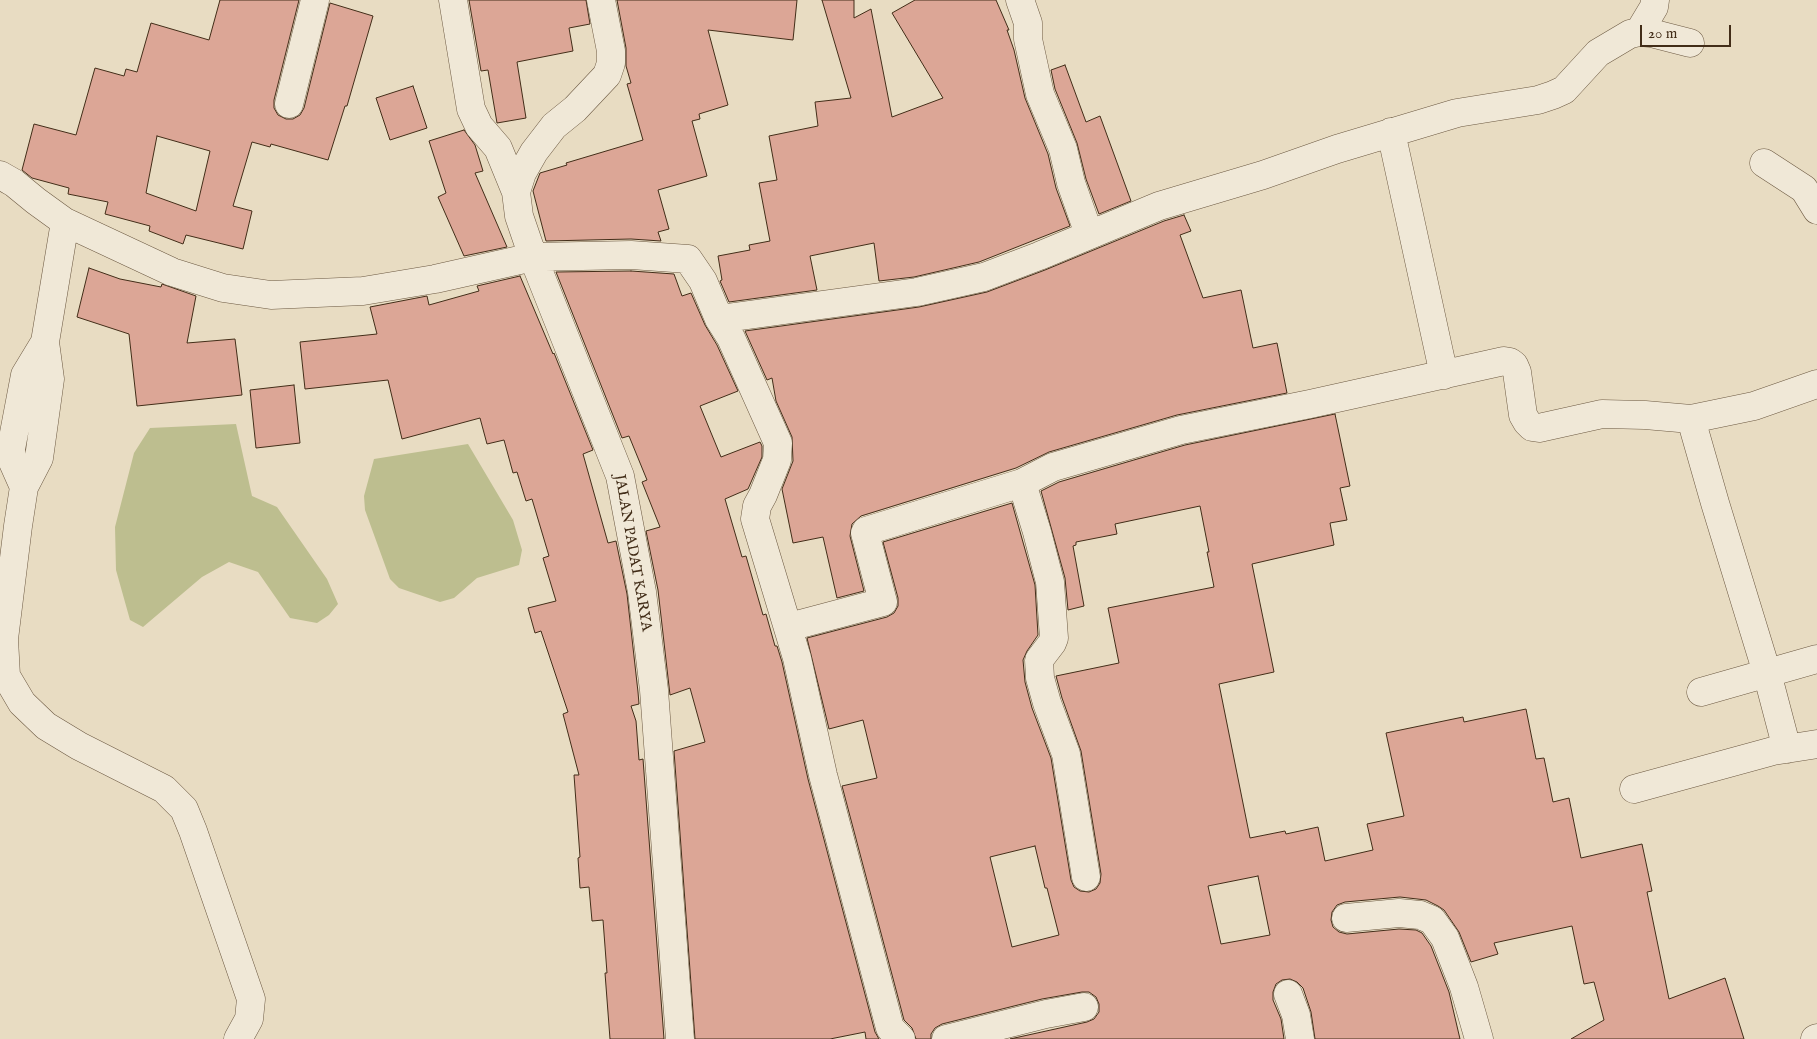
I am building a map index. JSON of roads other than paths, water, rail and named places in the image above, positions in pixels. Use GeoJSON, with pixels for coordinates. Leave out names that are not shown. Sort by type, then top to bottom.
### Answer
{"type":"FeatureCollection","features":[{"type":"Feature","properties":{"kind":"street"},"geometry":{"type":"LineString","coordinates":[[289,104],[315,0]]}},
{"type":"Feature","properties":{"kind":"street"},"geometry":{"type":"LineString","coordinates":[[453,0],[471,109],[479,126],[498,148],[516,192]]}},
{"type":"Feature","properties":{"kind":"street","name":"JALAN PADAT KARYA"},"geometry":{"type":"LineString","coordinates":[[601,0],[611,51],[611,64],[607,75],[587,97],[554,126],[539,145],[522,173],[516,192],[519,216],[533,257],[620,476],[642,592],[654,690],[680,1039]]}},
{"type":"Feature","properties":{"kind":"street"},"geometry":{"type":"LineString","coordinates":[[1020,0],[1028,23],[1028,39],[1040,94],[1063,150],[1071,183],[1089,234]]}},
{"type":"Feature","properties":{"kind":"street"},"geometry":{"type":"LineString","coordinates":[[1639,32],[1654,7],[1655,0]]}},
{"type":"Feature","properties":{"kind":"street"},"geometry":{"type":"LineString","coordinates":[[719,319],[917,292],[984,277],[1159,206],[1263,175],[1337,149],[1457,113],[1552,96],[1564,90],[1598,53],[1630,34],[1639,32],[1662,35],[1690,43]]}},
{"type":"Feature","properties":{"kind":"street"},"geometry":{"type":"LineString","coordinates":[[1391,132],[1444,375]]}},
{"type":"Feature","properties":{"kind":"street"},"geometry":{"type":"LineString","coordinates":[[1764,163],[1813,195]]}},
{"type":"Feature","properties":{"kind":"street"},"geometry":{"type":"LineString","coordinates":[[0,175],[14,182],[65,222],[172,272],[223,288],[271,295],[363,292],[435,279],[533,257],[631,255],[688,259],[703,281],[778,443],[777,460],[757,506],[755,519],[789,627],[823,775],[890,1028],[901,1039]]}},
{"type":"Feature","properties":{"kind":"street"},"geometry":{"type":"LineString","coordinates":[[65,222],[44,342],[25,375],[11,450],[12,460],[24,487],[9,525],[4,639],[6,676],[22,703],[46,726],[79,746],[164,789],[184,809],[251,999],[249,1019],[238,1039]]}},
{"type":"Feature","properties":{"kind":"street"},"geometry":{"type":"LineString","coordinates":[[789,627],[883,602],[866,531],[1022,483],[1054,467],[1181,430],[1444,375],[1497,362],[1510,362],[1517,372],[1523,415],[1526,422],[1532,427],[1552,426],[1565,421],[1602,414],[1691,419],[1754,406],[1817,384]]}},
{"type":"Feature","properties":{"kind":"street"},"geometry":{"type":"LineString","coordinates":[[1691,419],[1767,673],[1787,749]]}},
{"type":"Feature","properties":{"kind":"street"},"geometry":{"type":"LineString","coordinates":[[1022,483],[1050,582],[1054,638],[1052,644],[1039,660],[1040,678],[1066,754],[1086,877]]}},
{"type":"Feature","properties":{"kind":"street"},"geometry":{"type":"LineString","coordinates":[[1701,692],[1817,659]]}},
{"type":"Feature","properties":{"kind":"street"},"geometry":{"type":"LineString","coordinates":[[1634,789],[1773,751],[1817,744]]}},
{"type":"Feature","properties":{"kind":"street"},"geometry":{"type":"LineString","coordinates":[[1346,918],[1399,913],[1420,915],[1432,920],[1445,938],[1455,963],[1479,1039]]}},
{"type":"Feature","properties":{"kind":"street"},"geometry":{"type":"LineString","coordinates":[[1288,994],[1296,1015],[1300,1039]]}},
{"type":"Feature","properties":{"kind":"street"},"geometry":{"type":"LineString","coordinates":[[946,1039],[1046,1014],[1084,1007]]}}]}
